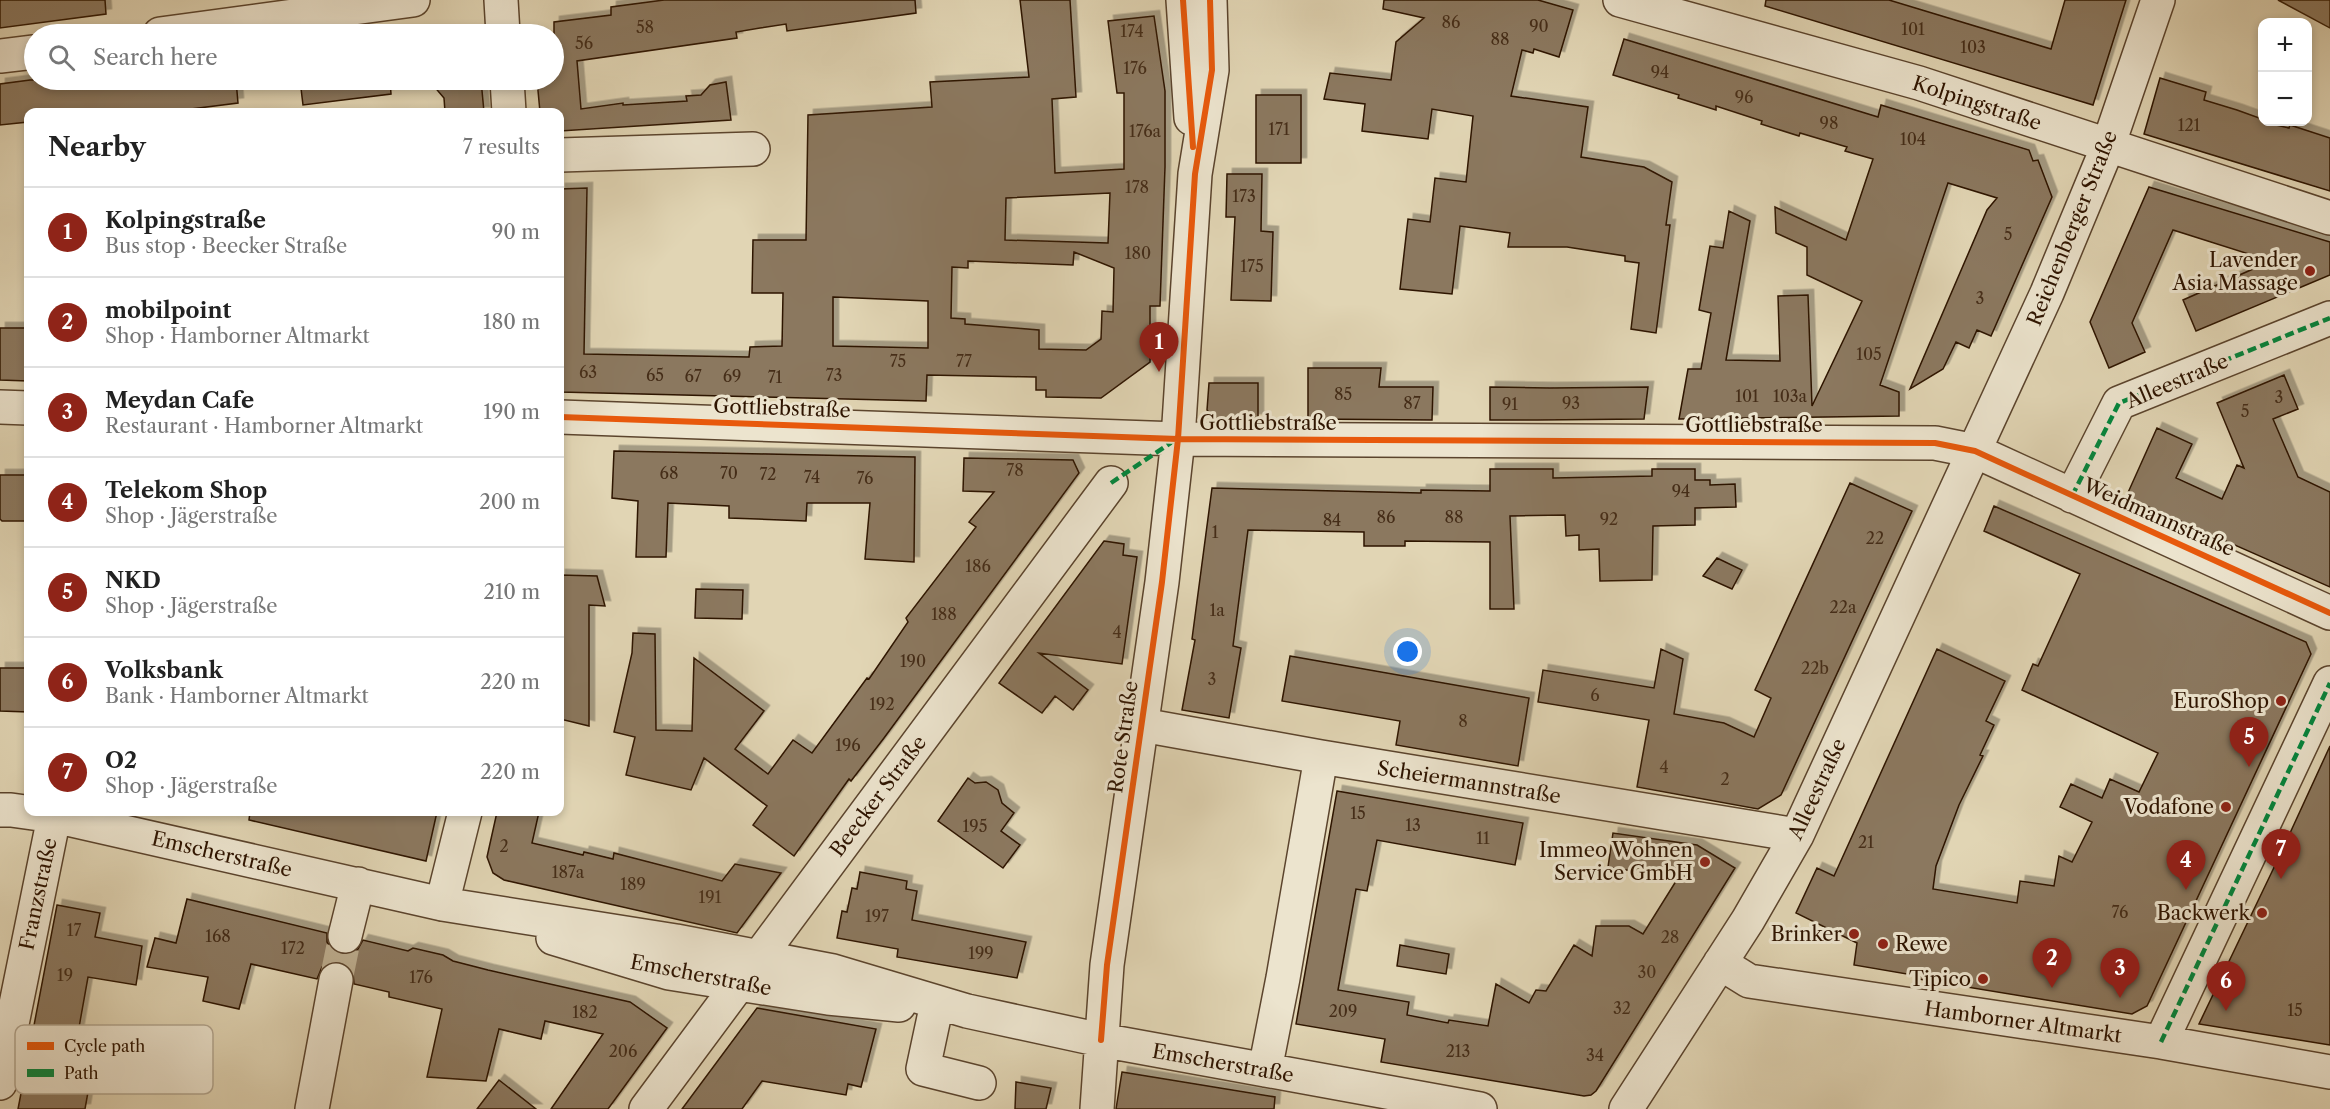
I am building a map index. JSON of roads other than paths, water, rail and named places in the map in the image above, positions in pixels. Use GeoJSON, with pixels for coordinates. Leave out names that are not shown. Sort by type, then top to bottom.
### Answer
{"type":"FeatureCollection","features":[{"type":"Feature","properties":{"kind":"street"},"geometry":{"type":"LineString","coordinates":[[234,24],[413,0]]}},
{"type":"Feature","properties":{"kind":"street"},"geometry":{"type":"LineString","coordinates":[[501,0],[502,24]]}},
{"type":"Feature","properties":{"kind":"street"},"geometry":{"type":"LineString","coordinates":[[1183,0],[1195,174]]}},
{"type":"Feature","properties":{"kind":"street"},"geometry":{"type":"LineString","coordinates":[[1178,439],[1195,174],[1212,70],[1210,0]]}},
{"type":"Feature","properties":{"kind":"street","name":"Kolpingstraße"},"geometry":{"type":"LineString","coordinates":[[1620,0],[1919,83],[2330,218]]}},
{"type":"Feature","properties":{"kind":"street","name":"Reichenberger Straße"},"geometry":{"type":"LineString","coordinates":[[1975,451],[2048,293],[2108,146],[2158,0]]}},
{"type":"Feature","properties":{"kind":"street"},"geometry":{"type":"LineString","coordinates":[[0,56],[24,53]]}},
{"type":"Feature","properties":{"kind":"street"},"geometry":{"type":"LineString","coordinates":[[508,90],[509,108]]}},
{"type":"Feature","properties":{"kind":"street"},"geometry":{"type":"LineString","coordinates":[[564,155],[753,149]]}},
{"type":"Feature","properties":{"kind":"street","name":"Alleestraße"},"geometry":{"type":"LineString","coordinates":[[2072,496],[2119,403],[2330,318]]}},
{"type":"Feature","properties":{"kind":"street"},"geometry":{"type":"LineString","coordinates":[[0,407],[24,408]]}},
{"type":"Feature","properties":{"kind":"street","name":"Gottliebstraße"},"geometry":{"type":"LineString","coordinates":[[564,417],[1178,439],[1935,443],[1975,451]]}},
{"type":"Feature","properties":{"kind":"street","name":"Rote Straße"},"geometry":{"type":"LineString","coordinates":[[1096,1109],[1107,965],[1162,582],[1178,439]]}},
{"type":"Feature","properties":{"kind":"street","name":"Weidmannstraße"},"geometry":{"type":"LineString","coordinates":[[1975,451],[2330,613]]}},
{"type":"Feature","properties":{"kind":"street","name":"Alleestraße"},"geometry":{"type":"LineString","coordinates":[[1626,1109],[1748,920],[1797,835],[1975,451]]}},
{"type":"Feature","properties":{"kind":"street","name":"Beecker Straße"},"geometry":{"type":"LineString","coordinates":[[646,1109],[1111,483]]}},
{"type":"Feature","properties":{"kind":"street"},"geometry":{"type":"LineString","coordinates":[[2161,1042],[2330,683]]}},
{"type":"Feature","properties":{"kind":"street","name":"Scheiermannstraße"},"geometry":{"type":"LineString","coordinates":[[1142,725],[1321,757],[1797,835]]}},
{"type":"Feature","properties":{"kind":"street"},"geometry":{"type":"LineString","coordinates":[[1265,1070],[1321,757]]}},
{"type":"Feature","properties":{"kind":"street","name":"Emscherstraße"},"geometry":{"type":"LineString","coordinates":[[0,810],[24,811]]}},
{"type":"Feature","properties":{"kind":"street","name":"Franzstraße"},"geometry":{"type":"LineString","coordinates":[[0,1083],[55,816]]}},
{"type":"Feature","properties":{"kind":"street","name":"Emscherstraße"},"geometry":{"type":"LineString","coordinates":[[64,816],[442,904],[649,968],[828,998],[951,1010],[1101,1040],[1480,1109]]}},
{"type":"Feature","properties":{"kind":"street"},"geometry":{"type":"LineString","coordinates":[[442,904],[464,816]]}},
{"type":"Feature","properties":{"kind":"street"},"geometry":{"type":"LineString","coordinates":[[345,936],[358,884]]}},
{"type":"Feature","properties":{"kind":"street","name":"Emscherstraße"},"geometry":{"type":"LineString","coordinates":[[442,904],[676,941],[848,975],[951,1010]]}},
{"type":"Feature","properties":{"kind":"street","name":"Hamborner Altmarkt"},"geometry":{"type":"LineString","coordinates":[[1720,963],[1749,981],[2161,1042],[2330,1072]]}},
{"type":"Feature","properties":{"kind":"street"},"geometry":{"type":"LineString","coordinates":[[312,1109],[336,980]]}},
{"type":"Feature","properties":{"kind":"street"},"geometry":{"type":"LineString","coordinates":[[951,1010],[923,1069],[979,1083]]}},
{"type":"Feature","properties":{"kind":"tunnel"},"geometry":{"type":"LineString","coordinates":[[336,980],[345,936]]}},
{"type":"Feature","properties":{"kind":"place","name":"Lavender Asia Massage"},"geometry":{"type":"Point","coordinates":[2310,271]}},
{"type":"Feature","properties":{"kind":"place","name":"Kolpingstraße"},"geometry":{"type":"Point","coordinates":[1159,372]}},
{"type":"Feature","properties":{"kind":"place","name":"EuroShop"},"geometry":{"type":"Point","coordinates":[2281,701]}},
{"type":"Feature","properties":{"kind":"place","name":"NKD"},"geometry":{"type":"Point","coordinates":[2249,767]}},
{"type":"Feature","properties":{"kind":"place","name":"Vodafone"},"geometry":{"type":"Point","coordinates":[2226,807]}},
{"type":"Feature","properties":{"kind":"place","name":"Immeo Wohnen Service GmbH"},"geometry":{"type":"Point","coordinates":[1705,862]}},
{"type":"Feature","properties":{"kind":"place","name":"O2"},"geometry":{"type":"Point","coordinates":[2281,879]}},
{"type":"Feature","properties":{"kind":"place","name":"Telekom Shop"},"geometry":{"type":"Point","coordinates":[2186,890]}},
{"type":"Feature","properties":{"kind":"place","name":"Backwerk"},"geometry":{"type":"Point","coordinates":[2262,913]}},
{"type":"Feature","properties":{"kind":"place","name":"Brinker"},"geometry":{"type":"Point","coordinates":[1854,934]}},
{"type":"Feature","properties":{"kind":"place","name":"Rewe"},"geometry":{"type":"Point","coordinates":[1883,944]}},
{"type":"Feature","properties":{"kind":"place","name":"Tipico"},"geometry":{"type":"Point","coordinates":[1983,979]}},
{"type":"Feature","properties":{"kind":"place","name":"mobilpoint"},"geometry":{"type":"Point","coordinates":[2052,988]}},
{"type":"Feature","properties":{"kind":"place","name":"Meydan Cafe"},"geometry":{"type":"Point","coordinates":[2120,998]}},
{"type":"Feature","properties":{"kind":"place","name":"Volksbank"},"geometry":{"type":"Point","coordinates":[2226,1011]}}]}
